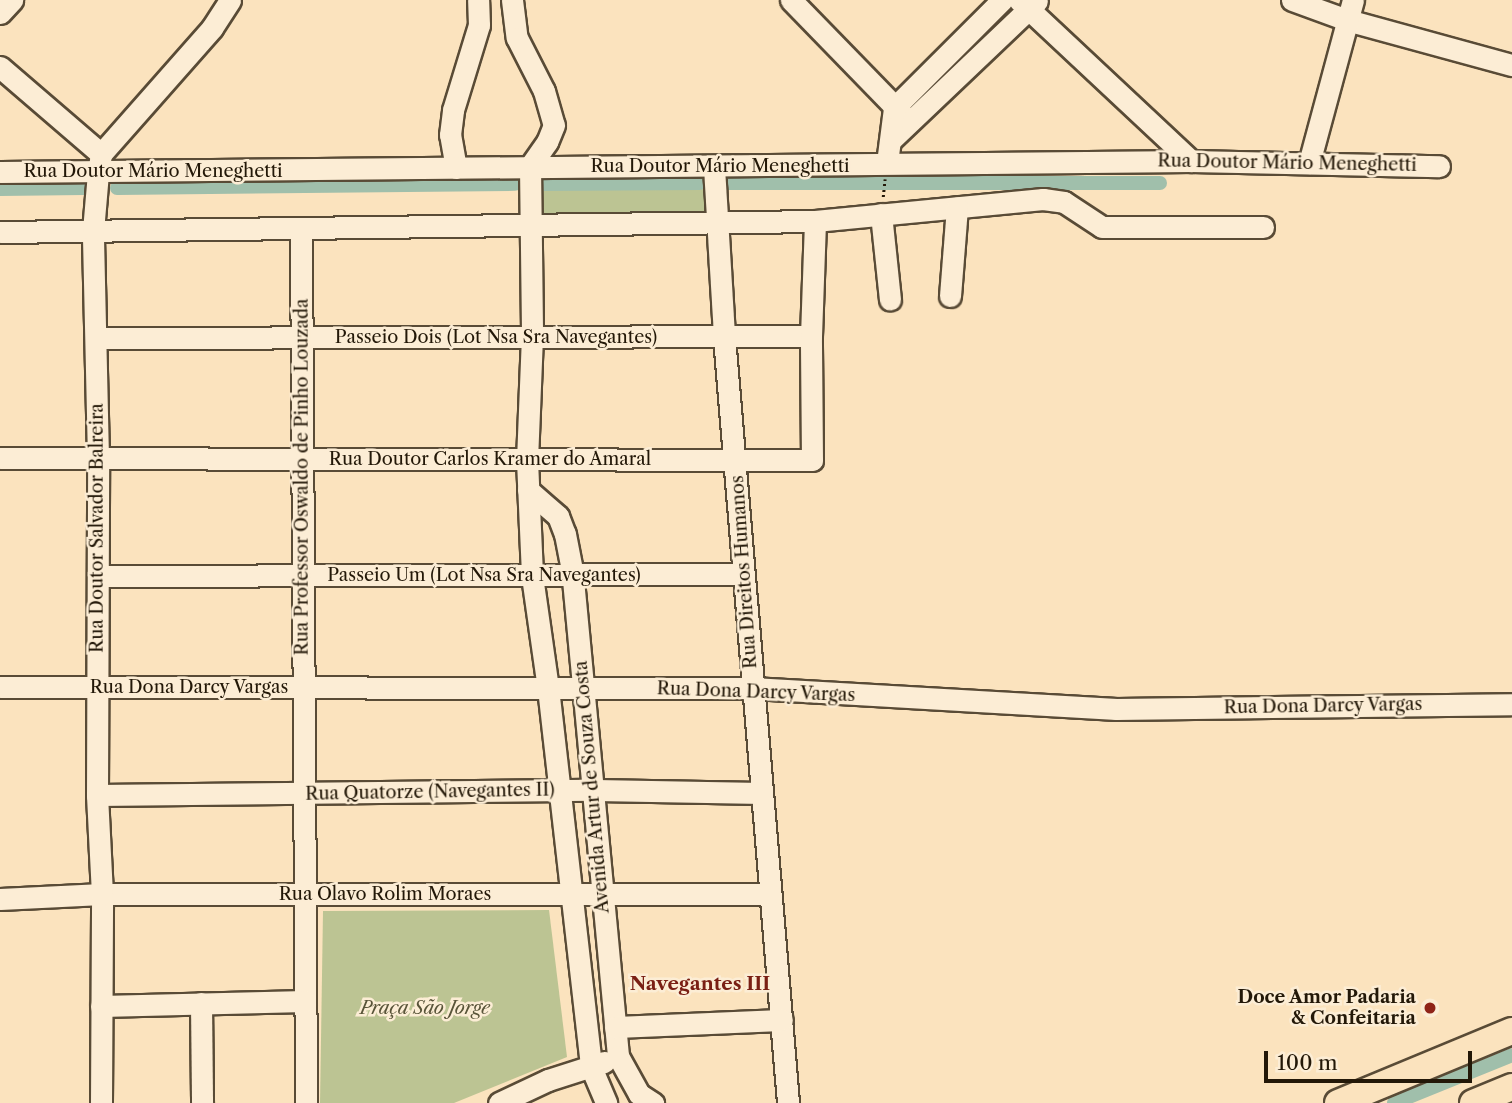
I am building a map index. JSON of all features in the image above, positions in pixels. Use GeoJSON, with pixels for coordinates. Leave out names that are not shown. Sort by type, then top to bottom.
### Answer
{"type":"FeatureCollection","features":[{"type":"Feature","properties":{"kind":"main road"},"geometry":{"type":"LineString","coordinates":[[1338,1103],[1512,1031]]}},
{"type":"Feature","properties":{"kind":"main road"},"geometry":{"type":"LineString","coordinates":[[1477,1102],[1512,1087]]}},
{"type":"Feature","properties":{"kind":"street"},"geometry":{"type":"LineString","coordinates":[[0,13],[12,0]]}},
{"type":"Feature","properties":{"kind":"street"},"geometry":{"type":"LineString","coordinates":[[0,66],[100,164],[212,28],[230,0]]}},
{"type":"Feature","properties":{"kind":"street"},"geometry":{"type":"LineString","coordinates":[[456,168],[450,135],[453,110],[479,25],[478,0]]}},
{"type":"Feature","properties":{"kind":"street"},"geometry":{"type":"LineString","coordinates":[[512,0],[517,38],[544,90],[554,125],[547,142],[530,166]]}},
{"type":"Feature","properties":{"kind":"street"},"geometry":{"type":"LineString","coordinates":[[791,0],[902,115]]}},
{"type":"Feature","properties":{"kind":"street"},"geometry":{"type":"LineString","coordinates":[[887,169],[892,139],[902,115],[1002,0]]}},
{"type":"Feature","properties":{"kind":"street"},"geometry":{"type":"LineString","coordinates":[[1292,0],[1350,10],[1512,65]]}},
{"type":"Feature","properties":{"kind":"street"},"geometry":{"type":"LineString","coordinates":[[902,115],[1028,3],[1191,161]]}},
{"type":"Feature","properties":{"kind":"street"},"geometry":{"type":"LineString","coordinates":[[1309,163],[1350,10]]}},
{"type":"Feature","properties":{"kind":"street","name":"Rua Doutor Mário Meneghetti"},"geometry":{"type":"LineString","coordinates":[[0,172],[100,164],[887,169],[1191,161],[1439,166]]}},
{"type":"Feature","properties":{"kind":"street","name":"Rua Doutor Salvador Balreira"},"geometry":{"type":"LineString","coordinates":[[100,164],[93,231],[99,458],[97,795],[102,894],[101,1103]]}},
{"type":"Feature","properties":{"kind":"street","name":"Avenida Artur de Souza Costa"},"geometry":{"type":"LineString","coordinates":[[530,166],[533,225],[532,337],[527,460],[532,576],[548,688],[569,894],[591,1067],[606,1103]]}},
{"type":"Feature","properties":{"kind":"street","name":"Rua Direitos Humanos"},"geometry":{"type":"LineString","coordinates":[[714,167],[724,337],[788,1103]]}},
{"type":"Feature","properties":{"kind":"street"},"geometry":{"type":"LineString","coordinates":[[0,232],[816,221],[1043,199],[1064,202],[1102,227],[1263,228]]}},
{"type":"Feature","properties":{"kind":"street"},"geometry":{"type":"LineString","coordinates":[[950,296],[957,207]]}},
{"type":"Feature","properties":{"kind":"street"},"geometry":{"type":"LineString","coordinates":[[881,214],[890,300]]}},
{"type":"Feature","properties":{"kind":"street"},"geometry":{"type":"LineString","coordinates":[[811,336],[816,221]]}},
{"type":"Feature","properties":{"kind":"street","name":"Rua Professor Oswaldo de Pinho Louzada"},"geometry":{"type":"LineString","coordinates":[[300,230],[306,1103]]}},
{"type":"Feature","properties":{"kind":"street","name":"Passeio Dois (Lot Nsa Sra Navegantes)"},"geometry":{"type":"LineString","coordinates":[[97,338],[811,336]]}},
{"type":"Feature","properties":{"kind":"street","name":"Rua Doutor Carlos Kramer do Amaral"},"geometry":{"type":"LineString","coordinates":[[0,458],[812,460],[811,336]]}},
{"type":"Feature","properties":{"kind":"street","name":"Avenida Artur de Souza Costa"},"geometry":{"type":"LineString","coordinates":[[528,491],[558,516],[565,534],[583,688],[618,1056],[646,1098]]}},
{"type":"Feature","properties":{"kind":"street","name":"Passeio Um (Lot Nsa Sra Navegantes)"},"geometry":{"type":"LineString","coordinates":[[99,576],[743,574]]}},
{"type":"Feature","properties":{"kind":"street","name":"Rua Dona Darcy Vargas"},"geometry":{"type":"LineString","coordinates":[[0,687],[752,688],[1116,709],[1512,704]]}},
{"type":"Feature","properties":{"kind":"street","name":"Rua Quatorze (Navegantes II)"},"geometry":{"type":"LineString","coordinates":[[97,795],[560,790],[762,793]]}},
{"type":"Feature","properties":{"kind":"street","name":"Rua Olavo Rolim Moraes"},"geometry":{"type":"LineString","coordinates":[[0,898],[102,894],[770,894]]}},
{"type":"Feature","properties":{"kind":"street"},"geometry":{"type":"LineString","coordinates":[[580,982],[610,978]]}},
{"type":"Feature","properties":{"kind":"street"},"geometry":{"type":"LineString","coordinates":[[101,1006],[305,1001]]}},
{"type":"Feature","properties":{"kind":"street"},"geometry":{"type":"LineString","coordinates":[[201,1003],[202,1103]]}},
{"type":"Feature","properties":{"kind":"street"},"geometry":{"type":"LineString","coordinates":[[615,1027],[782,1020]]}},
{"type":"Feature","properties":{"kind":"street"},"geometry":{"type":"LineString","coordinates":[[499,1103],[548,1080],[618,1056]]}},
{"type":"Feature","properties":{"kind":"path"},"geometry":{"type":"LineString","coordinates":[[884,191],[887,169]]}},
{"type":"Feature","properties":{"kind":"green space"},"geometry":{"type":"Polygon","coordinates":[[[543,175],[706,175],[710,214],[544,217],[539,182],[543,175]]]}},
{"type":"Feature","properties":{"kind":"green space","name":"Praça São Jorge"},"geometry":{"type":"Polygon","coordinates":[[[549,910],[567,1057],[454,1103],[320,1103],[323,911],[549,910]]]}},
{"type":"Feature","properties":{"kind":"waterway"},"geometry":{"type":"LineString","coordinates":[[543,184],[700,183]]}},
{"type":"Feature","properties":{"kind":"waterway"},"geometry":{"type":"LineString","coordinates":[[725,183],[1160,183]]}},
{"type":"Feature","properties":{"kind":"waterway"},"geometry":{"type":"LineString","coordinates":[[117,188],[515,184]]}},
{"type":"Feature","properties":{"kind":"waterway"},"geometry":{"type":"LineString","coordinates":[[0,189],[84,188]]}},
{"type":"Feature","properties":{"kind":"waterway"},"geometry":{"type":"LineString","coordinates":[[1394,1103],[1512,1055]]}},
{"type":"Feature","properties":{"kind":"place","name":"Doce Amor Padaria & Confeitaria"},"geometry":{"type":"Point","coordinates":[1430,1008]}},
{"type":"Feature","properties":{"kind":"district","name":"Navegantes III"},"geometry":{"type":"Point","coordinates":[700,984]}}]}
